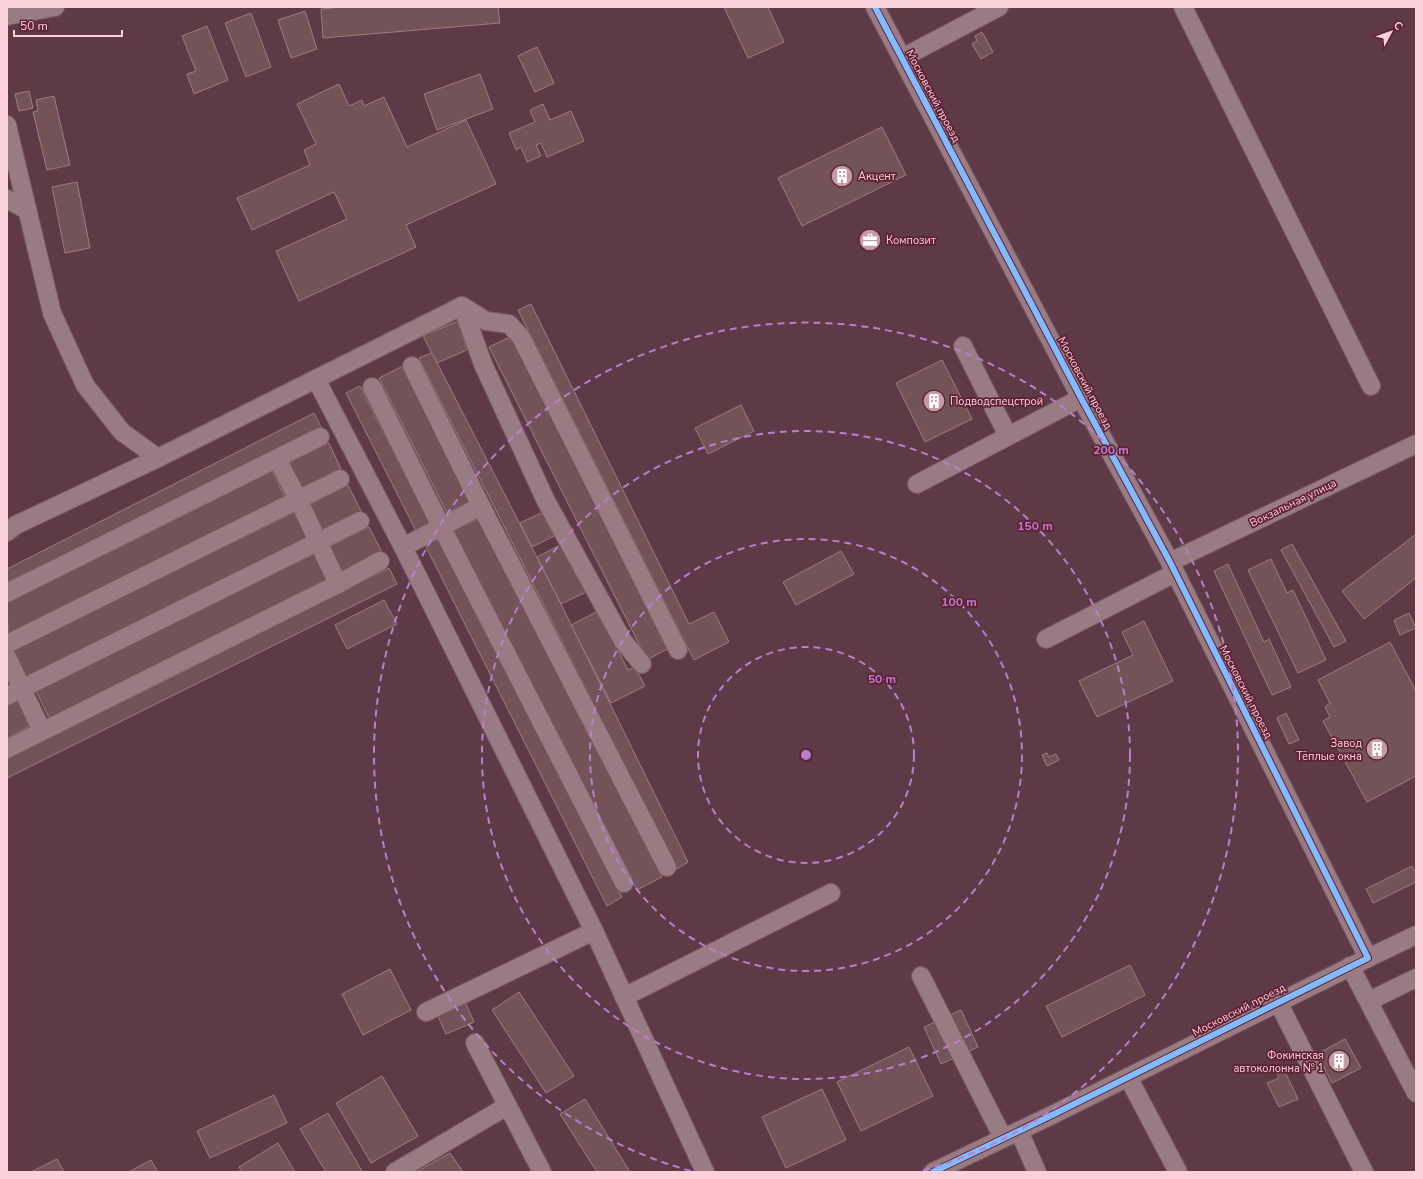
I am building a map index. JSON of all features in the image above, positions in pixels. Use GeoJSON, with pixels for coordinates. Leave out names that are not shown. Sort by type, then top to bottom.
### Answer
{"type":"FeatureCollection","features":[{"type":"Feature","properties":{"kind":"street"},"geometry":{"type":"LineString","coordinates":[[7,16],[55,7]]}},
{"type":"Feature","properties":{"kind":"street","name":"Московский проезд"},"geometry":{"type":"LineString","coordinates":[[875,7],[1172,568],[1368,958],[933,1172]]}},
{"type":"Feature","properties":{"kind":"street"},"geometry":{"type":"LineString","coordinates":[[902,58],[999,7]]}},
{"type":"Feature","properties":{"kind":"street"},"geometry":{"type":"LineString","coordinates":[[1183,7],[1371,386]]}},
{"type":"Feature","properties":{"kind":"street"},"geometry":{"type":"LineString","coordinates":[[7,125],[52,313],[85,385],[122,432],[158,458]]}},
{"type":"Feature","properties":{"kind":"street"},"geometry":{"type":"LineString","coordinates":[[7,198],[27,210]]}},
{"type":"Feature","properties":{"kind":"street"},"geometry":{"type":"LineString","coordinates":[[7,532],[16,525],[158,458],[462,306]]}},
{"type":"Feature","properties":{"kind":"street"},"geometry":{"type":"LineString","coordinates":[[462,306],[486,321],[509,324],[521,337],[678,650]]}},
{"type":"Feature","properties":{"kind":"street"},"geometry":{"type":"LineString","coordinates":[[462,306],[483,364],[546,501],[623,641],[642,664]]}},
{"type":"Feature","properties":{"kind":"street"},"geometry":{"type":"LineString","coordinates":[[963,346],[1008,436]]}},
{"type":"Feature","properties":{"kind":"street"},"geometry":{"type":"LineString","coordinates":[[412,366],[481,506],[667,867]]}},
{"type":"Feature","properties":{"kind":"street"},"geometry":{"type":"LineString","coordinates":[[316,379],[403,547],[594,931],[705,1172]]}},
{"type":"Feature","properties":{"kind":"street"},"geometry":{"type":"LineString","coordinates":[[372,387],[441,526],[624,883]]}},
{"type":"Feature","properties":{"kind":"street"},"geometry":{"type":"LineString","coordinates":[[917,484],[1081,398]]}},
{"type":"Feature","properties":{"kind":"street"},"geometry":{"type":"LineString","coordinates":[[7,593],[320,437]]}},
{"type":"Feature","properties":{"kind":"street","name":"Вокзальная улица"},"geometry":{"type":"LineString","coordinates":[[1046,638],[1172,568],[1416,444]]}},
{"type":"Feature","properties":{"kind":"street"},"geometry":{"type":"LineString","coordinates":[[277,459],[319,541],[338,584]]}},
{"type":"Feature","properties":{"kind":"street"},"geometry":{"type":"LineString","coordinates":[[7,644],[340,479]]}},
{"type":"Feature","properties":{"kind":"street"},"geometry":{"type":"LineString","coordinates":[[403,547],[481,506]]}},
{"type":"Feature","properties":{"kind":"street"},"geometry":{"type":"LineString","coordinates":[[14,692],[360,521]]}},
{"type":"Feature","properties":{"kind":"street"},"geometry":{"type":"LineString","coordinates":[[7,749],[338,584],[380,561]]}},
{"type":"Feature","properties":{"kind":"street"},"geometry":{"type":"LineString","coordinates":[[7,657],[14,692],[42,731]]}},
{"type":"Feature","properties":{"kind":"street"},"geometry":{"type":"LineString","coordinates":[[624,997],[832,893]]}},
{"type":"Feature","properties":{"kind":"street"},"geometry":{"type":"LineString","coordinates":[[426,1012],[594,931]]}},
{"type":"Feature","properties":{"kind":"street"},"geometry":{"type":"LineString","coordinates":[[1368,958],[1416,934]]}},
{"type":"Feature","properties":{"kind":"street"},"geometry":{"type":"LineString","coordinates":[[1350,966],[1416,1093]]}},
{"type":"Feature","properties":{"kind":"street"},"geometry":{"type":"LineString","coordinates":[[921,976],[1003,1138]]}},
{"type":"Feature","properties":{"kind":"street"},"geometry":{"type":"LineString","coordinates":[[1369,1001],[1416,978]]}},
{"type":"Feature","properties":{"kind":"street"},"geometry":{"type":"LineString","coordinates":[[1278,1002],[1364,1172]]}},
{"type":"Feature","properties":{"kind":"street"},"geometry":{"type":"LineString","coordinates":[[474,1044],[542,1172]]}},
{"type":"Feature","properties":{"kind":"street"},"geometry":{"type":"LineString","coordinates":[[1128,1077],[1178,1172]]}},
{"type":"Feature","properties":{"kind":"street"},"geometry":{"type":"LineString","coordinates":[[395,1172],[507,1106]]}},
{"type":"Feature","properties":{"kind":"street"},"geometry":{"type":"LineString","coordinates":[[1019,1131],[1037,1172]]}},
{"type":"Feature","properties":{"kind":"building"},"geometry":{"type":"Polygon","coordinates":[[[342,7],[498,7],[500,23],[323,38],[321,9],[342,7]]]}},
{"type":"Feature","properties":{"kind":"building"},"geometry":{"type":"Polygon","coordinates":[[[724,7],[768,7],[784,42],[748,58],[724,7]]]}},
{"type":"Feature","properties":{"kind":"building"},"geometry":{"type":"Polygon","coordinates":[[[305,11],[317,49],[291,58],[278,20],[305,11]]]}},
{"type":"Feature","properties":{"kind":"building"},"geometry":{"type":"Polygon","coordinates":[[[251,13],[271,67],[246,77],[225,23],[251,13]]]}},
{"type":"Feature","properties":{"kind":"building"},"geometry":{"type":"Polygon","coordinates":[[[207,26],[228,80],[194,94],[187,74],[196,71],[182,36],[207,26]]]}},
{"type":"Feature","properties":{"kind":"building"},"geometry":{"type":"Polygon","coordinates":[[[982,32],[993,52],[981,59],[972,44],[977,41],[975,36],[982,32]]]}},
{"type":"Feature","properties":{"kind":"building"},"geometry":{"type":"Polygon","coordinates":[[[537,47],[554,83],[535,92],[518,56],[537,47]]]}},
{"type":"Feature","properties":{"kind":"building"},"geometry":{"type":"Polygon","coordinates":[[[480,74],[493,109],[437,130],[424,94],[480,74]]]}},
{"type":"Feature","properties":{"kind":"building"},"geometry":{"type":"Polygon","coordinates":[[[339,84],[349,106],[362,100],[364,106],[384,97],[407,147],[466,120],[496,184],[406,225],[416,247],[299,301],[276,251],[347,219],[334,192],[252,230],[237,198],[310,165],[304,150],[316,144],[297,104],[339,84]]]}},
{"type":"Feature","properties":{"kind":"building"},"geometry":{"type":"Polygon","coordinates":[[[29,91],[33,108],[19,111],[15,94],[29,91]]]}},
{"type":"Feature","properties":{"kind":"building"},"geometry":{"type":"Polygon","coordinates":[[[54,96],[70,165],[47,170],[33,112],[38,111],[36,100],[54,96]]]}},
{"type":"Feature","properties":{"kind":"building"},"geometry":{"type":"Polygon","coordinates":[[[543,104],[550,120],[571,111],[584,141],[547,157],[541,143],[536,145],[541,156],[527,162],[521,147],[516,150],[509,133],[535,122],[530,110],[543,104]]]}},
{"type":"Feature","properties":{"kind":"building","name":"Акцент"},"geometry":{"type":"Polygon","coordinates":[[[882,127],[906,175],[802,226],[778,178],[882,127]]]}},
{"type":"Feature","properties":{"kind":"building"},"geometry":{"type":"Polygon","coordinates":[[[77,182],[90,248],[65,253],[52,187],[77,182]]]}},
{"type":"Feature","properties":{"kind":"building"},"geometry":{"type":"Polygon","coordinates":[[[531,304],[689,624],[714,612],[729,642],[694,660],[518,310],[531,304]]]}},
{"type":"Feature","properties":{"kind":"building"},"geometry":{"type":"Polygon","coordinates":[[[458,321],[467,350],[437,363],[423,336],[458,321]]]}},
{"type":"Feature","properties":{"kind":"building"},"geometry":{"type":"Polygon","coordinates":[[[514,335],[671,647],[647,660],[489,347],[514,335]]]}},
{"type":"Feature","properties":{"kind":"building"},"geometry":{"type":"Polygon","coordinates":[[[432,353],[561,604],[688,862],[677,869],[419,358],[432,353]]]}},
{"type":"Feature","properties":{"kind":"building","name":"Подводспецстрой"},"geometry":{"type":"Polygon","coordinates":[[[942,360],[972,419],[925,442],[896,383],[942,360]]]}},
{"type":"Feature","properties":{"kind":"building"},"geometry":{"type":"Polygon","coordinates":[[[403,366],[471,501],[447,513],[379,378],[403,366]]]}},
{"type":"Feature","properties":{"kind":"building"},"geometry":{"type":"Polygon","coordinates":[[[360,386],[430,524],[416,531],[346,393],[360,386]]]}},
{"type":"Feature","properties":{"kind":"building"},"geometry":{"type":"Polygon","coordinates":[[[741,405],[754,431],[708,454],[695,428],[741,405]]]}},
{"type":"Feature","properties":{"kind":"building"},"geometry":{"type":"Polygon","coordinates":[[[314,413],[322,429],[7,582],[7,569],[314,413]]]}},
{"type":"Feature","properties":{"kind":"building"},"geometry":{"type":"Polygon","coordinates":[[[329,443],[341,469],[299,489],[287,462],[329,443]]]}},
{"type":"Feature","properties":{"kind":"building"},"geometry":{"type":"Polygon","coordinates":[[[272,471],[285,497],[8,635],[7,602],[272,471]]]}},
{"type":"Feature","properties":{"kind":"building"},"geometry":{"type":"Polygon","coordinates":[[[348,485],[361,511],[319,531],[307,506],[348,485]]]}},
{"type":"Feature","properties":{"kind":"building"},"geometry":{"type":"Polygon","coordinates":[[[297,511],[310,537],[25,677],[12,650],[297,511]]]}},
{"type":"Feature","properties":{"kind":"building"},"geometry":{"type":"Polygon","coordinates":[[[543,512],[554,536],[532,547],[520,523],[543,512]]]}},
{"type":"Feature","properties":{"kind":"building"},"geometry":{"type":"Polygon","coordinates":[[[480,518],[662,877],[637,890],[453,531],[480,518]]]}},
{"type":"Feature","properties":{"kind":"building"},"geometry":{"type":"Polygon","coordinates":[[[369,527],[382,552],[340,572],[328,547],[369,527]]]}},
{"type":"Feature","properties":{"kind":"building"},"geometry":{"type":"Polygon","coordinates":[[[1415,535],[1416,578],[1364,619],[1342,591],[1415,535]]]}},
{"type":"Feature","properties":{"kind":"building"},"geometry":{"type":"Polygon","coordinates":[[[439,538],[622,897],[607,906],[425,545],[439,538]]]}},
{"type":"Feature","properties":{"kind":"building"},"geometry":{"type":"Polygon","coordinates":[[[562,544],[586,592],[561,604],[537,557],[562,544]]]}},
{"type":"Feature","properties":{"kind":"building"},"geometry":{"type":"Polygon","coordinates":[[[1292,544],[1346,641],[1334,647],[1281,550],[1292,544]]]}},
{"type":"Feature","properties":{"kind":"building"},"geometry":{"type":"Polygon","coordinates":[[[841,551],[854,574],[796,605],[783,582],[841,551]]]}},
{"type":"Feature","properties":{"kind":"building"},"geometry":{"type":"Polygon","coordinates":[[[317,552],[330,578],[49,718],[36,691],[317,552]]]}},
{"type":"Feature","properties":{"kind":"building"},"geometry":{"type":"Polygon","coordinates":[[[1271,559],[1287,593],[1293,590],[1326,660],[1298,673],[1248,570],[1271,559]]]}},
{"type":"Feature","properties":{"kind":"building"},"geometry":{"type":"Polygon","coordinates":[[[1228,564],[1264,642],[1269,639],[1291,687],[1272,695],[1214,571],[1228,564]]]}},
{"type":"Feature","properties":{"kind":"building"},"geometry":{"type":"Polygon","coordinates":[[[389,568],[397,584],[7,778],[7,759],[389,568]]]}},
{"type":"Feature","properties":{"kind":"building"},"geometry":{"type":"Polygon","coordinates":[[[384,600],[397,624],[347,649],[335,625],[384,600]]]}},
{"type":"Feature","properties":{"kind":"building"},"geometry":{"type":"Polygon","coordinates":[[[598,611],[628,670],[635,667],[645,686],[611,703],[571,625],[598,611]]]}},
{"type":"Feature","properties":{"kind":"building"},"geometry":{"type":"Polygon","coordinates":[[[1409,613],[1416,628],[1400,635],[1394,620],[1409,613]]]}},
{"type":"Feature","properties":{"kind":"building"},"geometry":{"type":"Polygon","coordinates":[[[1144,621],[1173,681],[1097,717],[1079,681],[1133,655],[1122,632],[1144,621]]]}},
{"type":"Feature","properties":{"kind":"building","name":"Завод Тёплые окна"},"geometry":{"type":"Polygon","coordinates":[[[1390,642],[1416,691],[1416,776],[1367,802],[1323,721],[1330,717],[1325,707],[1330,703],[1318,680],[1390,642]]]}},
{"type":"Feature","properties":{"kind":"building"},"geometry":{"type":"Polygon","coordinates":[[[18,700],[30,726],[7,738],[7,706],[18,700]]]}},
{"type":"Feature","properties":{"kind":"building"},"geometry":{"type":"Polygon","coordinates":[[[1286,713],[1299,740],[1289,744],[1277,718],[1286,713]]]}},
{"type":"Feature","properties":{"kind":"building"},"geometry":{"type":"Polygon","coordinates":[[[1047,753],[1049,757],[1056,754],[1059,760],[1047,766],[1042,755],[1047,753]]]}},
{"type":"Feature","properties":{"kind":"building"},"geometry":{"type":"Polygon","coordinates":[[[1412,866],[1416,874],[1416,882],[1373,903],[1366,889],[1412,866]]]}},
{"type":"Feature","properties":{"kind":"building"},"geometry":{"type":"Polygon","coordinates":[[[1130,965],[1145,995],[1062,1037],[1046,1006],[1130,965]]]}},
{"type":"Feature","properties":{"kind":"building"},"geometry":{"type":"Polygon","coordinates":[[[390,969],[411,1010],[363,1035],[342,994],[390,969]]]}},
{"type":"Feature","properties":{"kind":"building"},"geometry":{"type":"Polygon","coordinates":[[[519,992],[574,1076],[546,1093],[492,1010],[519,992]]]}},
{"type":"Feature","properties":{"kind":"building"},"geometry":{"type":"Polygon","coordinates":[[[465,1002],[474,1022],[446,1034],[437,1014],[465,1002]]]}},
{"type":"Feature","properties":{"kind":"building"},"geometry":{"type":"Polygon","coordinates":[[[961,1010],[978,1047],[941,1064],[924,1027],[961,1010]]]}},
{"type":"Feature","properties":{"kind":"building","name":"Фокинская автоколонна № 1"},"geometry":{"type":"Polygon","coordinates":[[[1345,1039],[1361,1068],[1332,1083],[1317,1054],[1345,1039]]]}},
{"type":"Feature","properties":{"kind":"building"},"geometry":{"type":"Polygon","coordinates":[[[909,1047],[933,1096],[861,1131],[837,1082],[909,1047]]]}},
{"type":"Feature","properties":{"kind":"building"},"geometry":{"type":"Polygon","coordinates":[[[1284,1070],[1298,1099],[1279,1107],[1267,1083],[1279,1078],[1277,1073],[1284,1070]]]}},
{"type":"Feature","properties":{"kind":"building"},"geometry":{"type":"Polygon","coordinates":[[[382,1076],[418,1136],[371,1163],[336,1103],[382,1076]]]}},
{"type":"Feature","properties":{"kind":"building"},"geometry":{"type":"Polygon","coordinates":[[[822,1089],[846,1140],[786,1168],[762,1117],[822,1089]]]}},
{"type":"Feature","properties":{"kind":"building"},"geometry":{"type":"Polygon","coordinates":[[[274,1095],[287,1123],[210,1158],[197,1131],[274,1095]]]}},
{"type":"Feature","properties":{"kind":"building"},"geometry":{"type":"Polygon","coordinates":[[[585,1099],[630,1172],[597,1172],[560,1114],[585,1099]]]}},
{"type":"Feature","properties":{"kind":"building"},"geometry":{"type":"Polygon","coordinates":[[[328,1113],[362,1171],[326,1172],[300,1129],[328,1113]]]}},
{"type":"Feature","properties":{"kind":"building"},"geometry":{"type":"Polygon","coordinates":[[[278,1143],[295,1172],[242,1172],[239,1167],[278,1143]]]}},
{"type":"Feature","properties":{"kind":"building"},"geometry":{"type":"Polygon","coordinates":[[[450,1153],[463,1172],[416,1172],[450,1153]]]}},
{"type":"Feature","properties":{"kind":"building"},"geometry":{"type":"Polygon","coordinates":[[[57,1159],[64,1172],[31,1172],[57,1159]]]}},
{"type":"Feature","properties":{"kind":"building"},"geometry":{"type":"Polygon","coordinates":[[[151,1160],[158,1172],[129,1172],[151,1160]]]}},
{"type":"Feature","properties":{"kind":"cycle path"},"geometry":{"type":"LineString","coordinates":[[875,7],[1081,398],[1170,562],[1368,958],[1048,1117],[933,1172]]}},
{"type":"Feature","properties":{"kind":"place","name":"Акцент"},"geometry":{"type":"Point","coordinates":[842,176]}},
{"type":"Feature","properties":{"kind":"place","name":"Композит"},"geometry":{"type":"Point","coordinates":[870,240]}},
{"type":"Feature","properties":{"kind":"place","name":"Подводспецстрой"},"geometry":{"type":"Point","coordinates":[934,401]}},
{"type":"Feature","properties":{"kind":"place","name":"Завод Тёплые окна"},"geometry":{"type":"Point","coordinates":[1377,749]}},
{"type":"Feature","properties":{"kind":"place","name":"Фокинская автоколонна № 1"},"geometry":{"type":"Point","coordinates":[1339,1061]}}]}
